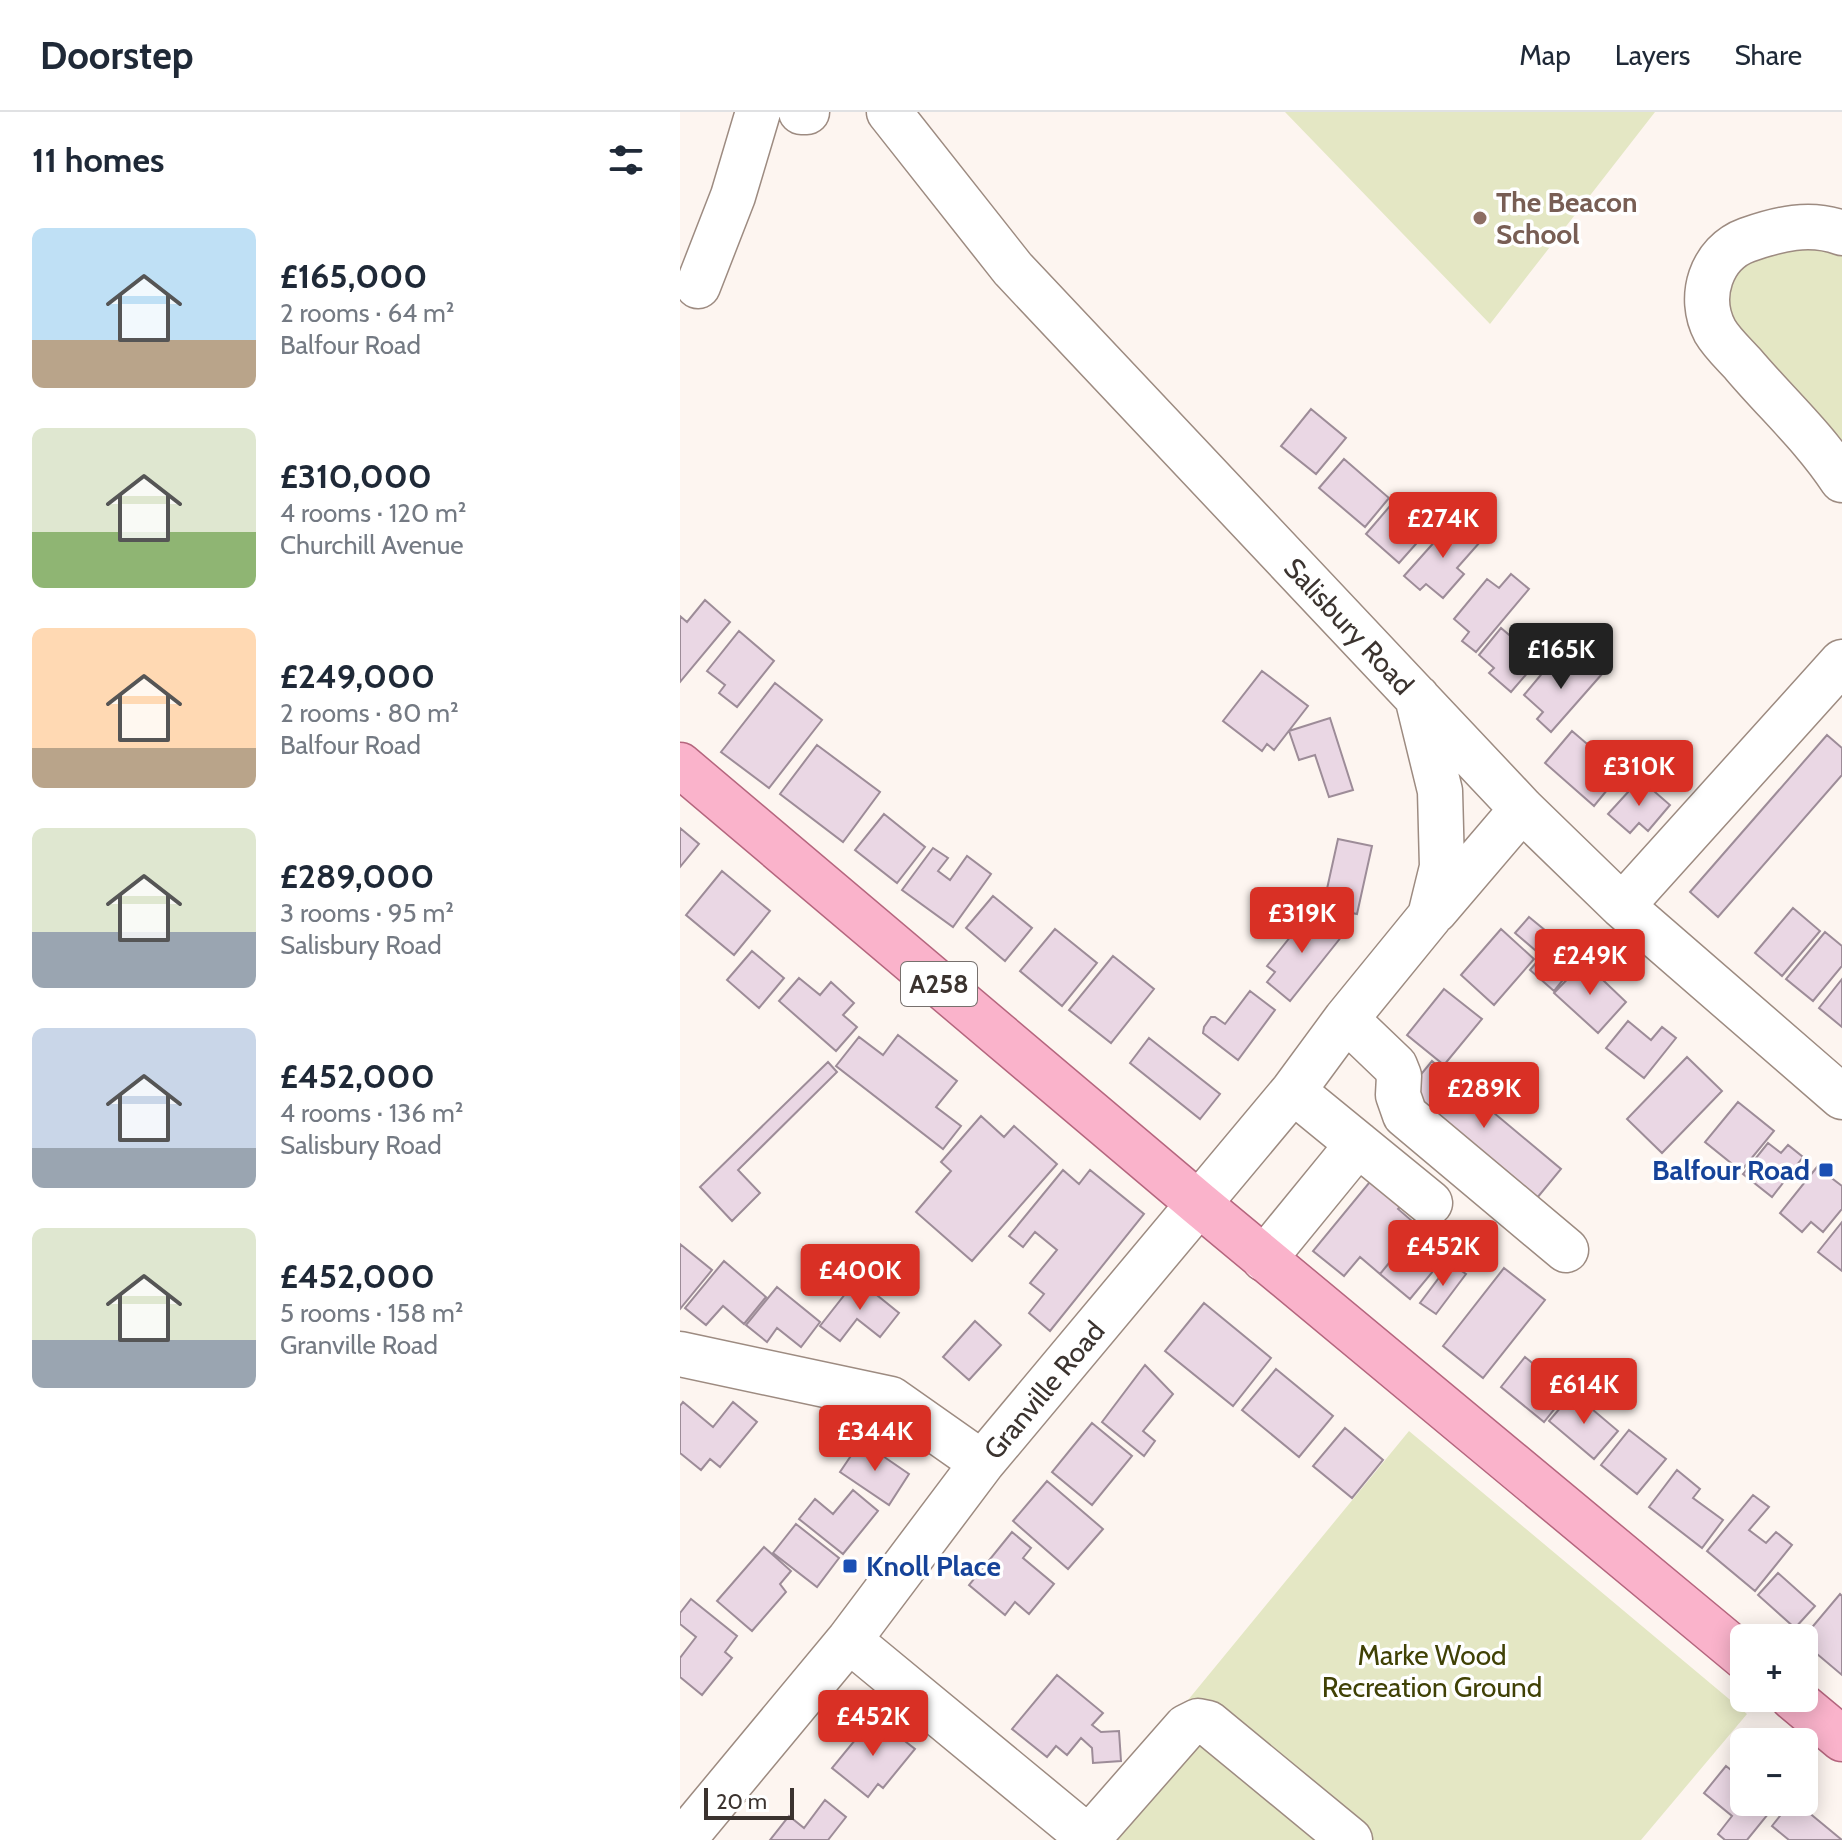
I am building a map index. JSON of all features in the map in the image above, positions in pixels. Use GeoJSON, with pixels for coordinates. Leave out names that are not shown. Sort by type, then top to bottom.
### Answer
{"type":"FeatureCollection","features":[{"type":"Feature","properties":{"kind":"main road","name":"A258"},"geometry":{"type":"LineString","coordinates":[[680,765],[1264,1259],[1730,1645]]}},
{"type":"Feature","properties":{"kind":"main road"},"geometry":{"type":"LineString","coordinates":[[1810,1712],[1842,1739]]}},
{"type":"Feature","properties":{"kind":"street"},"geometry":{"type":"LineString","coordinates":[[698,286],[733,196],[758,112]]}},
{"type":"Feature","properties":{"kind":"street","name":"Salisbury Road"},"geometry":{"type":"LineString","coordinates":[[889,112],[1013,269],[1417,697],[1440,791],[1442,867],[1430,916],[1346,1019],[1293,1091],[1199,1204]]}},
{"type":"Feature","properties":{"kind":"street"},"geometry":{"type":"LineString","coordinates":[[1842,233],[1825,226],[1777,229],[1734,245],[1711,272],[1706,296],[1715,330],[1823,452],[1842,480]]}},
{"type":"Feature","properties":{"kind":"street"},"geometry":{"type":"LineString","coordinates":[[1622,906],[1842,662]]}},
{"type":"Feature","properties":{"kind":"street"},"geometry":{"type":"LineString","coordinates":[[1417,697],[1522,809],[1622,906],[1842,1097]]}},
{"type":"Feature","properties":{"kind":"street"},"geometry":{"type":"LineString","coordinates":[[1430,916],[1522,809]]}},
{"type":"Feature","properties":{"kind":"street"},"geometry":{"type":"LineString","coordinates":[[1346,1019],[1395,1066],[1399,1076],[1398,1095],[1405,1115],[1566,1250]]}},
{"type":"Feature","properties":{"kind":"street"},"geometry":{"type":"LineString","coordinates":[[1293,1091],[1430,1203]]}},
{"type":"Feature","properties":{"kind":"street"},"geometry":{"type":"LineString","coordinates":[[1264,1259],[1358,1144]]}},
{"type":"Feature","properties":{"kind":"street","name":"Granville Road"},"geometry":{"type":"LineString","coordinates":[[683,1840],[849,1640],[982,1463],[1199,1204]]}},
{"type":"Feature","properties":{"kind":"street"},"geometry":{"type":"LineString","coordinates":[[680,1354],[891,1399],[982,1463]]}},
{"type":"Feature","properties":{"kind":"street"},"geometry":{"type":"LineString","coordinates":[[849,1640],[1084,1834],[1100,1825],[1186,1727],[1198,1721],[1208,1723],[1350,1840]]}},
{"type":"Feature","properties":{"kind":"green space","name":"The Beacon School"},"geometry":{"type":"Polygon","coordinates":[[[1285,112],[1655,112],[1490,324],[1285,112]]]}},
{"type":"Feature","properties":{"kind":"green space"},"geometry":{"type":"Polygon","coordinates":[[[1842,233],[1842,480],[1759,382],[1711,272],[1842,233]]]}},
{"type":"Feature","properties":{"kind":"green space","name":"Marke Wood Recreation Ground"},"geometry":{"type":"Polygon","coordinates":[[[1409,1431],[1730,1700],[1730,1712],[1747,1714],[1735,1728],[1730,1728],[1730,1734],[1641,1840],[1073,1840],[1409,1431]]]}},
{"type":"Feature","properties":{"kind":"building"},"geometry":{"type":"Polygon","coordinates":[[[1311,409],[1346,438],[1316,474],[1281,446],[1311,409]]]}},
{"type":"Feature","properties":{"kind":"building"},"geometry":{"type":"Polygon","coordinates":[[[1344,459],[1389,498],[1365,527],[1319,488],[1344,459]]]}},
{"type":"Feature","properties":{"kind":"building"},"geometry":{"type":"Polygon","coordinates":[[[1390,506],[1423,536],[1399,563],[1366,534],[1390,506]]]}},
{"type":"Feature","properties":{"kind":"building"},"geometry":{"type":"Polygon","coordinates":[[[1454,520],[1480,542],[1457,568],[1464,574],[1443,598],[1426,584],[1420,590],[1404,576],[1454,520]]]}},
{"type":"Feature","properties":{"kind":"building"},"geometry":{"type":"Polygon","coordinates":[[[1511,574],[1529,589],[1476,652],[1462,641],[1469,632],[1454,619],[1487,579],[1499,588],[1511,574]]]}},
{"type":"Feature","properties":{"kind":"building"},"geometry":{"type":"Polygon","coordinates":[[[705,600],[730,622],[680,682],[680,616],[687,622],[705,600]]]}},
{"type":"Feature","properties":{"kind":"building"},"geometry":{"type":"Polygon","coordinates":[[[1536,627],[1554,642],[1511,692],[1489,673],[1494,668],[1479,655],[1501,628],[1521,645],[1536,627]]]}},
{"type":"Feature","properties":{"kind":"building"},"geometry":{"type":"Polygon","coordinates":[[[739,631],[774,661],[737,707],[719,693],[725,685],[707,671],[739,631]]]}},
{"type":"Feature","properties":{"kind":"building"},"geometry":{"type":"Polygon","coordinates":[[[1555,658],[1572,673],[1584,659],[1602,674],[1551,732],[1537,719],[1543,712],[1524,695],[1555,658]]]}},
{"type":"Feature","properties":{"kind":"building"},"geometry":{"type":"Polygon","coordinates":[[[1262,671],[1308,706],[1274,750],[1267,744],[1262,751],[1223,721],[1262,671]]]}},
{"type":"Feature","properties":{"kind":"building"},"geometry":{"type":"Polygon","coordinates":[[[775,683],[822,720],[769,788],[721,752],[775,683]]]}},
{"type":"Feature","properties":{"kind":"building"},"geometry":{"type":"Polygon","coordinates":[[[1330,718],[1353,790],[1329,797],[1315,755],[1299,760],[1289,731],[1330,718]]]}},
{"type":"Feature","properties":{"kind":"building"},"geometry":{"type":"Polygon","coordinates":[[[1572,731],[1621,773],[1594,806],[1545,763],[1572,731]]]}},
{"type":"Feature","properties":{"kind":"building"},"geometry":{"type":"Polygon","coordinates":[[[1827,735],[1842,748],[1842,775],[1718,917],[1690,892],[1827,735]]]}},
{"type":"Feature","properties":{"kind":"building"},"geometry":{"type":"Polygon","coordinates":[[[817,745],[880,792],[843,842],[780,794],[817,745]]]}},
{"type":"Feature","properties":{"kind":"building"},"geometry":{"type":"Polygon","coordinates":[[[1640,779],[1670,805],[1648,831],[1639,823],[1630,833],[1608,814],[1640,779]]]}},
{"type":"Feature","properties":{"kind":"building"},"geometry":{"type":"Polygon","coordinates":[[[884,814],[925,847],[897,883],[855,850],[884,814]]]}},
{"type":"Feature","properties":{"kind":"building"},"geometry":{"type":"Polygon","coordinates":[[[680,828],[699,844],[680,867],[680,828]]]}},
{"type":"Feature","properties":{"kind":"building"},"geometry":{"type":"Polygon","coordinates":[[[1338,839],[1372,846],[1357,914],[1323,907],[1338,839]]]}},
{"type":"Feature","properties":{"kind":"building"},"geometry":{"type":"Polygon","coordinates":[[[933,848],[948,858],[938,871],[950,880],[967,856],[991,874],[953,927],[902,890],[933,848]]]}},
{"type":"Feature","properties":{"kind":"building"},"geometry":{"type":"Polygon","coordinates":[[[722,871],[770,911],[734,955],[686,915],[722,871]]]}},
{"type":"Feature","properties":{"kind":"building"},"geometry":{"type":"Polygon","coordinates":[[[993,896],[1032,928],[1005,961],[966,928],[993,896]]]}},
{"type":"Feature","properties":{"kind":"building"},"geometry":{"type":"Polygon","coordinates":[[[1793,908],[1820,931],[1782,976],[1755,953],[1793,908]]]}},
{"type":"Feature","properties":{"kind":"building"},"geometry":{"type":"Polygon","coordinates":[[[1311,911],[1342,936],[1290,1001],[1267,982],[1275,972],[1267,966],[1311,911]]]}},
{"type":"Feature","properties":{"kind":"building"},"geometry":{"type":"Polygon","coordinates":[[[1529,917],[1580,959],[1554,991],[1530,970],[1542,956],[1515,933],[1529,917]]]}},
{"type":"Feature","properties":{"kind":"building"},"geometry":{"type":"Polygon","coordinates":[[[1055,929],[1097,963],[1062,1006],[1020,971],[1055,929]]]}},
{"type":"Feature","properties":{"kind":"building"},"geometry":{"type":"Polygon","coordinates":[[[1501,929],[1534,959],[1494,1005],[1461,975],[1501,929]]]}},
{"type":"Feature","properties":{"kind":"building"},"geometry":{"type":"Polygon","coordinates":[[[1825,932],[1842,946],[1842,966],[1813,1001],[1786,979],[1825,932]]]}},
{"type":"Feature","properties":{"kind":"building"},"geometry":{"type":"Polygon","coordinates":[[[752,951],[784,978],[759,1008],[727,980],[752,951]]]}},
{"type":"Feature","properties":{"kind":"building"},"geometry":{"type":"Polygon","coordinates":[[[1113,956],[1154,989],[1111,1043],[1069,1010],[1113,956]]]}},
{"type":"Feature","properties":{"kind":"building"},"geometry":{"type":"Polygon","coordinates":[[[1584,962],[1626,1002],[1598,1033],[1554,993],[1584,962]]]}},
{"type":"Feature","properties":{"kind":"building"},"geometry":{"type":"Polygon","coordinates":[[[799,978],[820,995],[831,982],[854,1003],[843,1015],[857,1027],[836,1051],[779,1001],[799,978]]]}},
{"type":"Feature","properties":{"kind":"building"},"geometry":{"type":"Polygon","coordinates":[[[1842,979],[1842,1027],[1819,1008],[1842,979]]]}},
{"type":"Feature","properties":{"kind":"building"},"geometry":{"type":"Polygon","coordinates":[[[1444,989],[1482,1019],[1444,1065],[1407,1035],[1444,989]]]}},
{"type":"Feature","properties":{"kind":"building"},"geometry":{"type":"Polygon","coordinates":[[[1250,991],[1275,1010],[1238,1060],[1203,1033],[1204,1027],[1211,1017],[1225,1024],[1250,991]]]}},
{"type":"Feature","properties":{"kind":"building"},"geometry":{"type":"Polygon","coordinates":[[[1628,1021],[1651,1040],[1662,1027],[1676,1038],[1644,1078],[1606,1048],[1628,1021]]]}},
{"type":"Feature","properties":{"kind":"building"},"geometry":{"type":"Polygon","coordinates":[[[898,1035],[957,1081],[936,1107],[961,1126],[943,1149],[836,1066],[859,1037],[883,1055],[898,1035]]]}},
{"type":"Feature","properties":{"kind":"building"},"geometry":{"type":"Polygon","coordinates":[[[1149,1038],[1220,1094],[1200,1119],[1130,1063],[1149,1038]]]}},
{"type":"Feature","properties":{"kind":"building"},"geometry":{"type":"Polygon","coordinates":[[[1687,1057],[1722,1091],[1662,1153],[1627,1119],[1687,1057]]]}},
{"type":"Feature","properties":{"kind":"building"},"geometry":{"type":"Polygon","coordinates":[[[1432,1061],[1561,1169],[1537,1198],[1408,1090],[1432,1061]]]}},
{"type":"Feature","properties":{"kind":"building"},"geometry":{"type":"Polygon","coordinates":[[[828,1062],[837,1072],[738,1170],[760,1193],[732,1221],[700,1187],[828,1062]]]}},
{"type":"Feature","properties":{"kind":"building"},"geometry":{"type":"Polygon","coordinates":[[[1738,1102],[1774,1131],[1741,1171],[1705,1142],[1738,1102]]]}},
{"type":"Feature","properties":{"kind":"building"},"geometry":{"type":"Polygon","coordinates":[[[981,1116],[1004,1137],[1014,1126],[1057,1164],[972,1261],[916,1212],[951,1171],[941,1162],[981,1116]]]}},
{"type":"Feature","properties":{"kind":"building"},"geometry":{"type":"Polygon","coordinates":[[[1768,1143],[1781,1153],[1788,1145],[1803,1157],[1772,1197],[1743,1174],[1768,1143]]]}},
{"type":"Feature","properties":{"kind":"building"},"geometry":{"type":"Polygon","coordinates":[[[1383,1166],[1413,1191],[1398,1209],[1419,1227],[1380,1274],[1360,1257],[1344,1276],[1313,1251],[1383,1166]]]}},
{"type":"Feature","properties":{"kind":"building"},"geometry":{"type":"Polygon","coordinates":[[[1817,1167],[1842,1186],[1842,1209],[1823,1232],[1811,1222],[1802,1232],[1780,1213],[1817,1167]]]}},
{"type":"Feature","properties":{"kind":"building"},"geometry":{"type":"Polygon","coordinates":[[[1063,1170],[1079,1184],[1090,1170],[1144,1214],[1050,1331],[1029,1313],[1044,1294],[1030,1283],[1057,1250],[1035,1232],[1023,1247],[1009,1236],[1063,1170]]]}},
{"type":"Feature","properties":{"kind":"building"},"geometry":{"type":"Polygon","coordinates":[[[1432,1210],[1463,1235],[1410,1299],[1380,1274],[1432,1210]]]}},
{"type":"Feature","properties":{"kind":"building"},"geometry":{"type":"Polygon","coordinates":[[[1842,1222],[1842,1271],[1818,1252],[1842,1222]]]}},
{"type":"Feature","properties":{"kind":"building"},"geometry":{"type":"Polygon","coordinates":[[[680,1244],[712,1270],[680,1309],[680,1244]]]}},
{"type":"Feature","properties":{"kind":"building"},"geometry":{"type":"Polygon","coordinates":[[[724,1261],[766,1297],[744,1324],[723,1306],[706,1325],[685,1308],[724,1261]]]}},
{"type":"Feature","properties":{"kind":"building"},"geometry":{"type":"Polygon","coordinates":[[[1450,1263],[1466,1274],[1436,1314],[1420,1303],[1450,1263]]]}},
{"type":"Feature","properties":{"kind":"building"},"geometry":{"type":"Polygon","coordinates":[[[1504,1268],[1545,1300],[1483,1378],[1443,1346],[1504,1268]]]}},
{"type":"Feature","properties":{"kind":"building"},"geometry":{"type":"Polygon","coordinates":[[[857,1279],[899,1313],[880,1337],[857,1319],[840,1341],[820,1326],[857,1279]]]}},
{"type":"Feature","properties":{"kind":"building"},"geometry":{"type":"Polygon","coordinates":[[[777,1287],[820,1322],[801,1347],[777,1328],[767,1342],[746,1325],[777,1287]]]}},
{"type":"Feature","properties":{"kind":"building"},"geometry":{"type":"Polygon","coordinates":[[[1204,1303],[1271,1358],[1233,1406],[1165,1351],[1204,1303]]]}},
{"type":"Feature","properties":{"kind":"building"},"geometry":{"type":"Polygon","coordinates":[[[975,1321],[1001,1345],[969,1380],[943,1357],[975,1321]]]}},
{"type":"Feature","properties":{"kind":"building"},"geometry":{"type":"Polygon","coordinates":[[[1525,1357],[1568,1392],[1544,1422],[1501,1387],[1525,1357]]]}},
{"type":"Feature","properties":{"kind":"building"},"geometry":{"type":"Polygon","coordinates":[[[1145,1365],[1173,1394],[1143,1431],[1155,1441],[1144,1456],[1102,1422],[1145,1365]]]}},
{"type":"Feature","properties":{"kind":"building"},"geometry":{"type":"Polygon","coordinates":[[[1276,1369],[1333,1416],[1299,1457],[1242,1410],[1276,1369]]]}},
{"type":"Feature","properties":{"kind":"building"},"geometry":{"type":"Polygon","coordinates":[[[1573,1393],[1618,1431],[1594,1459],[1549,1421],[1573,1393]]]}},
{"type":"Feature","properties":{"kind":"building"},"geometry":{"type":"Polygon","coordinates":[[[683,1402],[713,1427],[733,1402],[757,1422],[720,1467],[710,1459],[701,1470],[680,1453],[680,1406],[683,1402]]]}},
{"type":"Feature","properties":{"kind":"building"},"geometry":{"type":"Polygon","coordinates":[[[1092,1423],[1132,1456],[1092,1505],[1052,1472],[1092,1423]]]}},
{"type":"Feature","properties":{"kind":"building"},"geometry":{"type":"Polygon","coordinates":[[[1345,1428],[1383,1460],[1352,1498],[1313,1466],[1345,1428]]]}},
{"type":"Feature","properties":{"kind":"building"},"geometry":{"type":"Polygon","coordinates":[[[1629,1430],[1666,1459],[1637,1494],[1601,1465],[1629,1430]]]}},
{"type":"Feature","properties":{"kind":"building"},"geometry":{"type":"Polygon","coordinates":[[[861,1441],[909,1474],[889,1505],[840,1472],[861,1441]]]}},
{"type":"Feature","properties":{"kind":"building"},"geometry":{"type":"Polygon","coordinates":[[[1677,1470],[1700,1489],[1693,1498],[1723,1520],[1702,1548],[1649,1507],[1677,1470]]]}},
{"type":"Feature","properties":{"kind":"building"},"geometry":{"type":"Polygon","coordinates":[[[1047,1481],[1103,1529],[1068,1569],[1013,1521],[1047,1481]]]}},
{"type":"Feature","properties":{"kind":"building"},"geometry":{"type":"Polygon","coordinates":[[[853,1490],[878,1511],[843,1554],[799,1519],[815,1499],[833,1514],[853,1490]]]}},
{"type":"Feature","properties":{"kind":"building"},"geometry":{"type":"Polygon","coordinates":[[[1753,1495],[1769,1507],[1749,1530],[1766,1543],[1776,1532],[1792,1545],[1755,1591],[1707,1551],[1753,1495]]]}},
{"type":"Feature","properties":{"kind":"building"},"geometry":{"type":"Polygon","coordinates":[[[796,1524],[839,1558],[817,1587],[773,1553],[796,1524]]]}},
{"type":"Feature","properties":{"kind":"building"},"geometry":{"type":"Polygon","coordinates":[[[1012,1532],[1031,1548],[1023,1558],[1054,1584],[1029,1614],[1015,1602],[1005,1615],[969,1585],[1012,1532]]]}},
{"type":"Feature","properties":{"kind":"building"},"geometry":{"type":"Polygon","coordinates":[[[764,1547],[791,1571],[780,1584],[786,1592],[752,1631],[717,1601],[764,1547]]]}},
{"type":"Feature","properties":{"kind":"building"},"geometry":{"type":"Polygon","coordinates":[[[1778,1573],[1815,1606],[1799,1624],[1791,1624],[1758,1595],[1778,1573]]]}},
{"type":"Feature","properties":{"kind":"building"},"geometry":{"type":"Polygon","coordinates":[[[1840,1594],[1842,1675],[1818,1655],[1818,1624],[1815,1624],[1840,1594]]]}},
{"type":"Feature","properties":{"kind":"building"},"geometry":{"type":"Polygon","coordinates":[[[691,1599],[737,1636],[725,1652],[732,1658],[702,1695],[680,1677],[680,1658],[696,1637],[680,1624],[680,1613],[691,1599]]]}},
{"type":"Feature","properties":{"kind":"building"},"geometry":{"type":"Polygon","coordinates":[[[1057,1675],[1103,1713],[1092,1725],[1101,1732],[1119,1731],[1121,1761],[1093,1763],[1092,1748],[1081,1738],[1067,1755],[1056,1746],[1047,1757],[1012,1729],[1057,1675]]]}},
{"type":"Feature","properties":{"kind":"building"},"geometry":{"type":"Polygon","coordinates":[[[874,1717],[915,1749],[883,1788],[878,1784],[868,1797],[832,1768],[874,1717]]]}},
{"type":"Feature","properties":{"kind":"building"},"geometry":{"type":"Polygon","coordinates":[[[1726,1766],[1730,1769],[1730,1814],[1704,1793],[1726,1766]]]}},
{"type":"Feature","properties":{"kind":"building"},"geometry":{"type":"Polygon","coordinates":[[[825,1800],[846,1817],[828,1840],[770,1840],[789,1816],[804,1828],[825,1800]]]}},
{"type":"Feature","properties":{"kind":"building"},"geometry":{"type":"Polygon","coordinates":[[[1732,1816],[1766,1816],[1747,1840],[1725,1840],[1718,1834],[1732,1816]]]}},
{"type":"Feature","properties":{"kind":"building"},"geometry":{"type":"Polygon","coordinates":[[[1780,1816],[1813,1816],[1842,1840],[1789,1840],[1772,1826],[1780,1816]]]}},
{"type":"Feature","properties":{"kind":"place","name":"The Beacon School"},"geometry":{"type":"Point","coordinates":[1480,218]}},
{"type":"Feature","properties":{"kind":"place","name":"Balfour Road"},"geometry":{"type":"Point","coordinates":[1826,1170]}},
{"type":"Feature","properties":{"kind":"place","name":"Knoll Place"},"geometry":{"type":"Point","coordinates":[850,1566]}}]}
